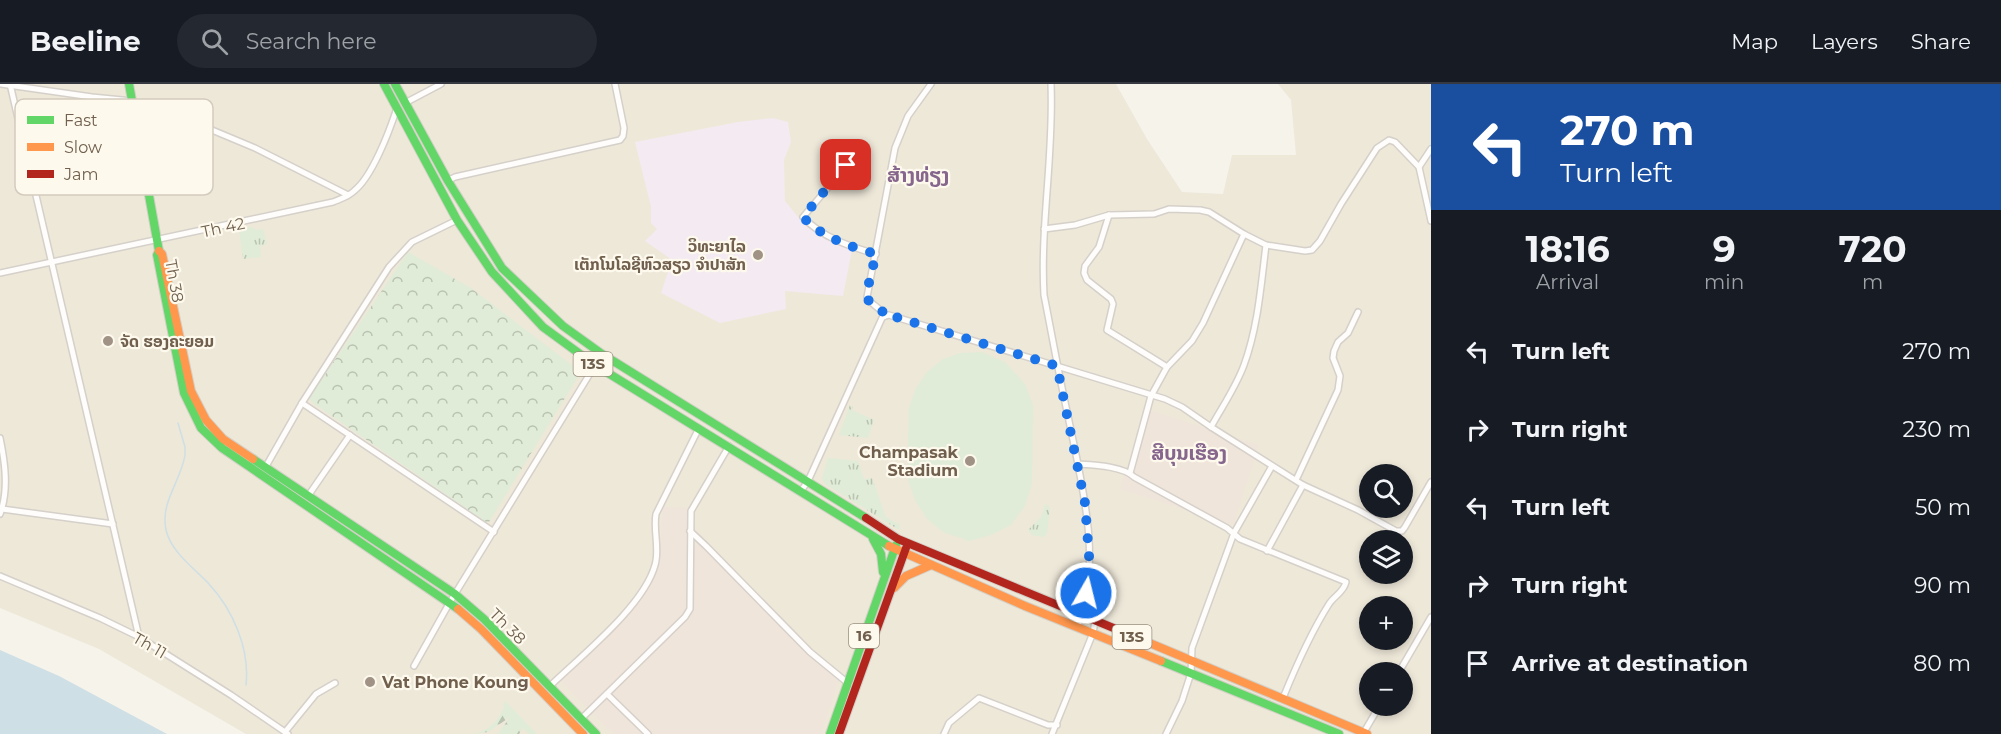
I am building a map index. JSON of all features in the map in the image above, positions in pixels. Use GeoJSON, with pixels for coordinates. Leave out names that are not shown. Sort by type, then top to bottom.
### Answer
{"type":"FeatureCollection","features":[{"type":"Feature","properties":{"kind":"main road","name":"Th 38"},"geometry":{"type":"LineString","coordinates":[[129,84],[132,99]]}},
{"type":"Feature","properties":{"kind":"main road","name":"13S"},"geometry":{"type":"LineString","coordinates":[[384,84],[396,111],[437,186],[492,272],[543,327],[595,365],[871,536],[904,554],[1339,734]]}},
{"type":"Feature","properties":{"kind":"main road","name":"13S"},"geometry":{"type":"LineString","coordinates":[[395,84],[448,181],[502,268],[557,320],[602,354],[898,539],[1365,734]]}},
{"type":"Feature","properties":{"kind":"main road","name":"Th 38"},"geometry":{"type":"LineString","coordinates":[[148,195],[156,241],[162,254],[191,391],[206,420],[223,439],[484,619],[596,734]]}},
{"type":"Feature","properties":{"kind":"main road","name":"Th 38"},"geometry":{"type":"LineString","coordinates":[[159,251],[157,255],[184,393],[201,428],[230,454],[453,598],[583,734]]}},
{"type":"Feature","properties":{"kind":"main road"},"geometry":{"type":"LineString","coordinates":[[871,536],[879,547],[884,566],[880,591]]}},
{"type":"Feature","properties":{"kind":"main road","name":"16"},"geometry":{"type":"LineString","coordinates":[[839,734],[880,591],[898,539]]}},
{"type":"Feature","properties":{"kind":"main road","name":"16"},"geometry":{"type":"LineString","coordinates":[[830,734],[889,595],[908,543]]}},
{"type":"Feature","properties":{"kind":"main road"},"geometry":{"type":"LineString","coordinates":[[889,595],[901,579],[910,572],[931,566]]}},
{"type":"Feature","properties":{"kind":"street"},"geometry":{"type":"LineString","coordinates":[[1,84],[112,99]]}},
{"type":"Feature","properties":{"kind":"street"},"geometry":{"type":"LineString","coordinates":[[10,84],[15,105]]}},
{"type":"Feature","properties":{"kind":"street"},"geometry":{"type":"LineString","coordinates":[[405,103],[441,84]]}},
{"type":"Feature","properties":{"kind":"street"},"geometry":{"type":"LineString","coordinates":[[437,186],[455,177],[620,140],[624,128],[615,84]]}},
{"type":"Feature","properties":{"kind":"street"},"geometry":{"type":"LineString","coordinates":[[885,316],[881,309],[870,302],[867,297],[895,148],[908,116],[930,84]]}},
{"type":"Feature","properties":{"kind":"street"},"geometry":{"type":"LineString","coordinates":[[1051,84],[1053,119],[1042,262],[1044,295],[1085,503],[1090,569],[1082,615],[1077,627]]}},
{"type":"Feature","properties":{"kind":"street","name":"Th 42"},"geometry":{"type":"LineString","coordinates":[[0,273],[51,260],[156,241],[333,202],[348,195],[361,184],[390,130],[396,111]]}},
{"type":"Feature","properties":{"kind":"street"},"geometry":{"type":"LineString","coordinates":[[213,130],[255,148],[348,195]]}},
{"type":"Feature","properties":{"kind":"street"},"geometry":{"type":"LineString","coordinates":[[1044,229],[1074,225],[1109,215],[1154,214],[1169,209],[1200,210],[1209,212],[1244,234],[1266,244],[1305,251],[1312,250],[1320,241],[1377,148],[1389,140],[1395,142],[1419,167],[1431,221]]}},
{"type":"Feature","properties":{"kind":"street"},"geometry":{"type":"LineString","coordinates":[[1419,167],[1431,149]]}},
{"type":"Feature","properties":{"kind":"street"},"geometry":{"type":"LineString","coordinates":[[860,150],[803,217],[825,234],[876,254]]}},
{"type":"Feature","properties":{"kind":"street"},"geometry":{"type":"LineString","coordinates":[[36,195],[139,637]]}},
{"type":"Feature","properties":{"kind":"street"},"geometry":{"type":"LineString","coordinates":[[1109,215],[1099,248],[1085,266],[1084,273],[1087,280],[1111,298],[1113,304],[1107,330],[1167,367]]}},
{"type":"Feature","properties":{"kind":"street"},"geometry":{"type":"LineString","coordinates":[[265,468],[302,403],[389,267],[412,242],[457,220]]}},
{"type":"Feature","properties":{"kind":"street"},"geometry":{"type":"LineString","coordinates":[[1130,473],[1151,396],[1167,367],[1183,352],[1203,323],[1244,234]]}},
{"type":"Feature","properties":{"kind":"street"},"geometry":{"type":"LineString","coordinates":[[1211,427],[1241,372],[1248,354],[1257,316],[1266,244]]}},
{"type":"Feature","properties":{"kind":"street"},"geometry":{"type":"LineString","coordinates":[[1296,480],[1338,390],[1340,376],[1333,358],[1334,351],[1338,342],[1348,333],[1358,312]]}},
{"type":"Feature","properties":{"kind":"street"},"geometry":{"type":"LineString","coordinates":[[801,491],[808,481],[882,318],[889,315],[1164,399],[1182,407],[1304,485],[1394,530]]}},
{"type":"Feature","properties":{"kind":"street"},"geometry":{"type":"LineString","coordinates":[[414,666],[602,354]]}},
{"type":"Feature","properties":{"kind":"street"},"geometry":{"type":"LineString","coordinates":[[302,403],[494,532]]}},
{"type":"Feature","properties":{"kind":"street"},"geometry":{"type":"LineString","coordinates":[[550,686],[622,617],[648,580],[656,562],[654,524],[656,514],[699,428]]}},
{"type":"Feature","properties":{"kind":"street"},"geometry":{"type":"LineString","coordinates":[[308,496],[350,435]]}},
{"type":"Feature","properties":{"kind":"street"},"geometry":{"type":"LineString","coordinates":[[581,719],[685,617],[690,609],[691,511],[734,436]]}},
{"type":"Feature","properties":{"kind":"street"},"geometry":{"type":"LineString","coordinates":[[0,438],[4,457],[5,495],[1,512],[113,524]]}},
{"type":"Feature","properties":{"kind":"street"},"geometry":{"type":"LineString","coordinates":[[1077,464],[1101,466],[1130,473],[1234,533],[1240,539],[1346,582],[1343,590],[1330,602],[1303,648],[1278,709]]}},
{"type":"Feature","properties":{"kind":"street"},"geometry":{"type":"LineString","coordinates":[[1166,734],[1182,701],[1191,673],[1192,648],[1234,533],[1272,466]]}},
{"type":"Feature","properties":{"kind":"street"},"geometry":{"type":"LineString","coordinates":[[1403,530],[1431,482]]}},
{"type":"Feature","properties":{"kind":"street"},"geometry":{"type":"LineString","coordinates":[[1267,551],[1304,485]]}},
{"type":"Feature","properties":{"kind":"street"},"geometry":{"type":"LineString","coordinates":[[690,531],[810,652],[852,685]]}},
{"type":"Feature","properties":{"kind":"street","name":"Th 11"},"geometry":{"type":"LineString","coordinates":[[0,576],[139,637],[287,733]]}},
{"type":"Feature","properties":{"kind":"street"},"geometry":{"type":"LineString","coordinates":[[1405,662],[1431,617]]}},
{"type":"Feature","properties":{"kind":"street"},"geometry":{"type":"LineString","coordinates":[[1052,734],[1094,633],[1095,620]]}},
{"type":"Feature","properties":{"kind":"street"},"geometry":{"type":"LineString","coordinates":[[287,733],[316,694],[335,682]]}},
{"type":"Feature","properties":{"kind":"street"},"geometry":{"type":"LineString","coordinates":[[607,694],[648,734]]}},
{"type":"Feature","properties":{"kind":"street"},"geometry":{"type":"LineString","coordinates":[[944,734],[949,723],[979,698],[1048,725],[1057,725]]}},
{"type":"Feature","properties":{"kind":"street"},"geometry":{"type":"LineString","coordinates":[[1365,734],[1374,716]]}},
{"type":"Feature","properties":{"kind":"shaded area"},"geometry":{"type":"Polygon","coordinates":[[[0,84],[1116,84],[1147,139],[1182,192],[1223,194],[1232,155],[1296,155],[1291,100],[1278,84],[1431,84],[1431,734],[246,734],[99,649],[0,608],[0,84]]]}},
{"type":"Feature","properties":{"kind":"shaded area","name":"ວິທະຍາໄລ ເຕັກໂນໂລຊີຫົວສຽວ ຈຳປາສັກ"},"geometry":{"type":"Polygon","coordinates":[[[773,118],[788,122],[791,142],[784,160],[785,201],[799,218],[824,236],[852,250],[843,296],[785,291],[786,309],[720,323],[661,293],[672,260],[645,241],[657,229],[651,223],[651,207],[635,142],[738,122],[773,118]]]}},
{"type":"Feature","properties":{"kind":"shaded area"},"geometry":{"type":"Polygon","coordinates":[[[1146,409],[1259,445],[1233,525],[1120,489],[1146,409]]]}},
{"type":"Feature","properties":{"kind":"shaded area"},"geometry":{"type":"Polygon","coordinates":[[[663,507],[687,508],[687,521],[840,676],[821,734],[613,734],[558,678],[643,599],[659,564],[663,507]]]}},
{"type":"Feature","properties":{"kind":"shaded area"},"geometry":{"type":"Polygon","coordinates":[[[0,650],[59,676],[167,734],[0,734],[0,650]]]}},
{"type":"Feature","properties":{"kind":"green space"},"geometry":{"type":"Polygon","coordinates":[[[251,227],[257,230],[263,229],[267,244],[260,246],[261,257],[243,259],[239,230],[251,227]]]}},
{"type":"Feature","properties":{"kind":"green space"},"geometry":{"type":"Polygon","coordinates":[[[408,252],[471,288],[581,372],[489,522],[313,403],[309,398],[408,252]]]}},
{"type":"Feature","properties":{"kind":"green space","name":"Champasak Stadium"},"geometry":{"type":"Polygon","coordinates":[[[982,352],[1005,362],[1025,384],[1033,405],[1032,483],[1025,506],[1011,525],[991,535],[969,541],[943,532],[927,519],[915,500],[907,477],[909,408],[916,388],[927,372],[943,359],[960,353],[982,352]]]}},
{"type":"Feature","properties":{"kind":"green space"},"geometry":{"type":"Polygon","coordinates":[[[850,405],[853,407],[852,410],[874,420],[868,438],[839,435],[850,405]]]}},
{"type":"Feature","properties":{"kind":"green space"},"geometry":{"type":"Polygon","coordinates":[[[828,458],[858,461],[864,479],[872,478],[886,517],[900,525],[899,530],[825,484],[822,479],[828,458]]]}},
{"type":"Feature","properties":{"kind":"green space"},"geometry":{"type":"Polygon","coordinates":[[[1045,504],[1050,509],[1047,533],[1044,537],[1032,535],[1028,530],[1041,517],[1045,504]]]}},
{"type":"Feature","properties":{"kind":"green space"},"geometry":{"type":"Polygon","coordinates":[[[505,701],[537,734],[529,734],[523,728],[519,734],[498,734],[510,717],[488,732],[473,734],[484,730],[496,721],[505,701]]]}},
{"type":"Feature","properties":{"kind":"waterway"},"geometry":{"type":"LineString","coordinates":[[178,423],[185,455],[168,501],[166,530],[178,553],[218,594],[232,618],[245,658],[246,685]]}},
{"type":"Feature","properties":{"kind":"traffic: fast"},"geometry":{"type":"LineString","coordinates":[[129,84],[132,99]]}},
{"type":"Feature","properties":{"kind":"traffic: fast"},"geometry":{"type":"LineString","coordinates":[[384,84],[457,220],[492,272],[543,327],[595,365],[889,546]]}},
{"type":"Feature","properties":{"kind":"traffic: fast"},"geometry":{"type":"LineString","coordinates":[[395,84],[448,181],[502,268],[563,326],[602,354],[866,518]]}},
{"type":"Feature","properties":{"kind":"traffic: fast"},"geometry":{"type":"LineString","coordinates":[[149,195],[159,251],[157,255],[184,393],[201,428],[222,448],[458,609]]}},
{"type":"Feature","properties":{"kind":"traffic: fast"},"geometry":{"type":"LineString","coordinates":[[253,459],[455,594],[484,619],[596,734]]}},
{"type":"Feature","properties":{"kind":"traffic: fast"},"geometry":{"type":"LineString","coordinates":[[873,539],[881,554],[883,572]]}},
{"type":"Feature","properties":{"kind":"traffic: fast"},"geometry":{"type":"LineString","coordinates":[[830,734],[896,545]]}},
{"type":"Feature","properties":{"kind":"traffic: fast"},"geometry":{"type":"LineString","coordinates":[[1161,661],[1339,734]]}},
{"type":"Feature","properties":{"kind":"traffic: slow"},"geometry":{"type":"LineString","coordinates":[[159,251],[162,254],[191,391],[206,420],[223,439],[253,459]]}},
{"type":"Feature","properties":{"kind":"traffic: slow"},"geometry":{"type":"LineString","coordinates":[[889,546],[1025,606],[1161,661]]}},
{"type":"Feature","properties":{"kind":"traffic: slow"},"geometry":{"type":"LineString","coordinates":[[894,588],[906,576],[931,565]]}},
{"type":"Feature","properties":{"kind":"traffic: slow"},"geometry":{"type":"LineString","coordinates":[[458,609],[481,629],[583,734]]}},
{"type":"Feature","properties":{"kind":"traffic: slow"},"geometry":{"type":"LineString","coordinates":[[1128,634],[1367,734]]}},
{"type":"Feature","properties":{"kind":"traffic: jam"},"geometry":{"type":"LineString","coordinates":[[866,518],[898,539],[1128,634]]}},
{"type":"Feature","properties":{"kind":"traffic: jam"},"geometry":{"type":"LineString","coordinates":[[839,734],[906,548]]}},
{"type":"Feature","properties":{"kind":"place","name":"ວິທະຍາໄລ ເຕັກໂນໂລຊີຫົວສຽວ ຈຳປາສັກ"},"geometry":{"type":"Point","coordinates":[758,255]}},
{"type":"Feature","properties":{"kind":"place","name":"ຈັດ ຮອງຄະຍອມ"},"geometry":{"type":"Point","coordinates":[108,341]}},
{"type":"Feature","properties":{"kind":"place","name":"Champasak Stadium"},"geometry":{"type":"Point","coordinates":[970,461]}},
{"type":"Feature","properties":{"kind":"place","name":"Vat Phone Koung"},"geometry":{"type":"Point","coordinates":[370,682]}},
{"type":"Feature","properties":{"kind":"district","name":"ສ້າງທ່ຽງ"},"geometry":{"type":"Point","coordinates":[918,175]}},
{"type":"Feature","properties":{"kind":"district","name":"ສີບຸນເຮືອງ"},"geometry":{"type":"Point","coordinates":[1189,453]}},
{"type":"Feature","properties":{"kind":"route"},"geometry":{"type":"LineString","coordinates":[[846,165],[803,217],[825,234],[876,254],[868,287],[867,297],[870,302],[881,309],[885,316],[889,315],[1057,366],[1085,503],[1090,569],[1086,593]]}}]}
